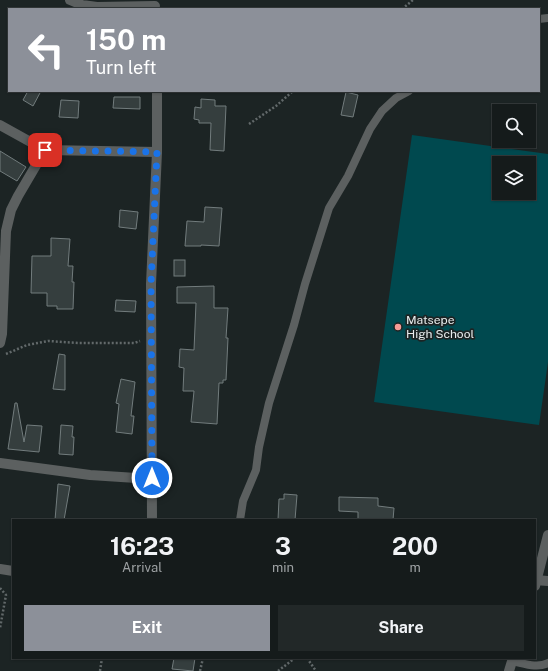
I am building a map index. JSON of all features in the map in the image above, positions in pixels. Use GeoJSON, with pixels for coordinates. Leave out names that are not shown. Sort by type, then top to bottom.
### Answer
{"type":"FeatureCollection","features":[{"type":"Feature","properties":{"kind":"street"},"geometry":{"type":"LineString","coordinates":[[70,0],[82,5],[96,7],[155,5]]}},
{"type":"Feature","properties":{"kind":"street"},"geometry":{"type":"LineString","coordinates":[[152,519],[151,284],[157,152],[157,92]]}},
{"type":"Feature","properties":{"kind":"street"},"geometry":{"type":"LineString","coordinates":[[0,125],[45,150],[157,152]]}},
{"type":"Feature","properties":{"kind":"street"},"geometry":{"type":"LineString","coordinates":[[0,343],[2,334],[6,231],[11,210],[45,150]]}},
{"type":"Feature","properties":{"kind":"street"},"geometry":{"type":"LineString","coordinates":[[0,210],[11,210]]}},
{"type":"Feature","properties":{"kind":"street"},"geometry":{"type":"LineString","coordinates":[[0,463],[90,475],[152,478]]}},
{"type":"Feature","properties":{"kind":"street"},"geometry":{"type":"LineString","coordinates":[[548,535],[545,559],[536,582],[548,582]]}},
{"type":"Feature","properties":{"kind":"street"},"geometry":{"type":"LineString","coordinates":[[0,569],[12,571]]}},
{"type":"Feature","properties":{"kind":"street"},"geometry":{"type":"LineString","coordinates":[[509,671],[511,659]]}},
{"type":"Feature","properties":{"kind":"lane"},"geometry":{"type":"LineString","coordinates":[[240,519],[243,501],[256,470],[259,447],[269,403],[329,208],[348,176],[370,129],[382,111],[396,98],[407,92]]}},
{"type":"Feature","properties":{"kind":"lane"},"geometry":{"type":"LineString","coordinates":[[511,659],[529,665],[543,666],[548,664]]}},
{"type":"Feature","properties":{"kind":"path"},"geometry":{"type":"LineString","coordinates":[[403,8],[413,0]]}},
{"type":"Feature","properties":{"kind":"path"},"geometry":{"type":"LineString","coordinates":[[249,124],[276,106],[292,92]]}},
{"type":"Feature","properties":{"kind":"path"},"geometry":{"type":"LineString","coordinates":[[4,355],[27,345],[48,341],[78,343],[134,343],[151,337]]}},
{"type":"Feature","properties":{"kind":"path"},"geometry":{"type":"LineString","coordinates":[[0,588],[6,596],[0,628]]}},
{"type":"Feature","properties":{"kind":"path"},"geometry":{"type":"LineString","coordinates":[[100,671],[102,659]]}},
{"type":"Feature","properties":{"kind":"path"},"geometry":{"type":"LineString","coordinates":[[200,671],[203,659]]}},
{"type":"Feature","properties":{"kind":"path"},"geometry":{"type":"LineString","coordinates":[[278,671],[294,659]]}},
{"type":"Feature","properties":{"kind":"path"},"geometry":{"type":"LineString","coordinates":[[308,659],[316,671]]}},
{"type":"Feature","properties":{"kind":"shaded area"},"geometry":{"type":"Polygon","coordinates":[[[412,135],[492,146],[492,148],[505,148],[548,154],[548,362],[539,425],[374,402],[412,135]]]}},
{"type":"Feature","properties":{"kind":"building"},"geometry":{"type":"Polygon","coordinates":[[[27,92],[40,92],[33,106],[23,100],[27,92]]]}},
{"type":"Feature","properties":{"kind":"building"},"geometry":{"type":"Polygon","coordinates":[[[346,92],[358,95],[353,117],[341,115],[346,92]]]}},
{"type":"Feature","properties":{"kind":"building"},"geometry":{"type":"Polygon","coordinates":[[[114,97],[140,97],[140,109],[113,108],[114,97]]]}},
{"type":"Feature","properties":{"kind":"building"},"geometry":{"type":"Polygon","coordinates":[[[201,99],[215,100],[215,106],[226,106],[224,151],[210,150],[211,123],[199,123],[199,120],[194,119],[195,107],[201,108],[201,99]]]}},
{"type":"Feature","properties":{"kind":"building"},"geometry":{"type":"Polygon","coordinates":[[[61,100],[79,101],[78,118],[59,117],[61,100]]]}},
{"type":"Feature","properties":{"kind":"building"},"geometry":{"type":"Polygon","coordinates":[[[0,151],[26,167],[17,181],[0,171],[0,151]]]}},
{"type":"Feature","properties":{"kind":"building"},"geometry":{"type":"Polygon","coordinates":[[[205,207],[222,208],[219,246],[185,246],[187,221],[204,222],[205,207]]]}},
{"type":"Feature","properties":{"kind":"building"},"geometry":{"type":"Polygon","coordinates":[[[120,210],[138,212],[136,229],[119,227],[120,210]]]}},
{"type":"Feature","properties":{"kind":"building"},"geometry":{"type":"Polygon","coordinates":[[[51,238],[70,239],[68,266],[73,266],[73,309],[57,309],[57,306],[47,306],[47,293],[31,293],[32,256],[51,256],[51,238]]]}},
{"type":"Feature","properties":{"kind":"building"},"geometry":{"type":"Polygon","coordinates":[[[174,260],[185,260],[185,276],[174,276],[174,260]]]}},
{"type":"Feature","properties":{"kind":"building"},"geometry":{"type":"Polygon","coordinates":[[[214,286],[214,308],[228,308],[226,380],[223,380],[223,383],[219,383],[217,424],[191,422],[194,391],[183,391],[184,368],[179,367],[180,349],[194,350],[196,303],[177,303],[177,287],[214,286]]]}},
{"type":"Feature","properties":{"kind":"building"},"geometry":{"type":"Polygon","coordinates":[[[116,300],[136,301],[135,312],[115,311],[116,300]]]}},
{"type":"Feature","properties":{"kind":"building"},"geometry":{"type":"Polygon","coordinates":[[[59,354],[65,355],[65,390],[53,389],[59,354]]]}},
{"type":"Feature","properties":{"kind":"building"},"geometry":{"type":"Polygon","coordinates":[[[121,379],[135,382],[131,416],[134,416],[132,434],[116,432],[119,404],[116,403],[121,379]]]}},
{"type":"Feature","properties":{"kind":"building"},"geometry":{"type":"Polygon","coordinates":[[[15,403],[17,403],[24,442],[27,425],[42,426],[39,452],[8,449],[15,403]]]}},
{"type":"Feature","properties":{"kind":"building"},"geometry":{"type":"Polygon","coordinates":[[[61,425],[73,426],[73,455],[59,454],[61,425]]]}},
{"type":"Feature","properties":{"kind":"building"},"geometry":{"type":"Polygon","coordinates":[[[58,484],[70,486],[64,519],[55,519],[58,484]]]}},
{"type":"Feature","properties":{"kind":"building"},"geometry":{"type":"Polygon","coordinates":[[[284,494],[297,495],[295,519],[278,519],[279,499],[284,499],[284,494]]]}},
{"type":"Feature","properties":{"kind":"building"},"geometry":{"type":"Polygon","coordinates":[[[339,497],[378,498],[378,506],[394,508],[393,519],[358,519],[358,512],[339,511],[339,497]]]}},
{"type":"Feature","properties":{"kind":"building"},"geometry":{"type":"Polygon","coordinates":[[[174,659],[195,659],[193,671],[172,669],[174,659]]]}},
{"type":"Feature","properties":{"kind":"place","name":"Matsepe High School"},"geometry":{"type":"Point","coordinates":[398,327]}},
{"type":"Feature","properties":{"kind":"route"},"geometry":{"type":"LineString","coordinates":[[45,150],[157,152],[151,284],[152,478]]}}]}
